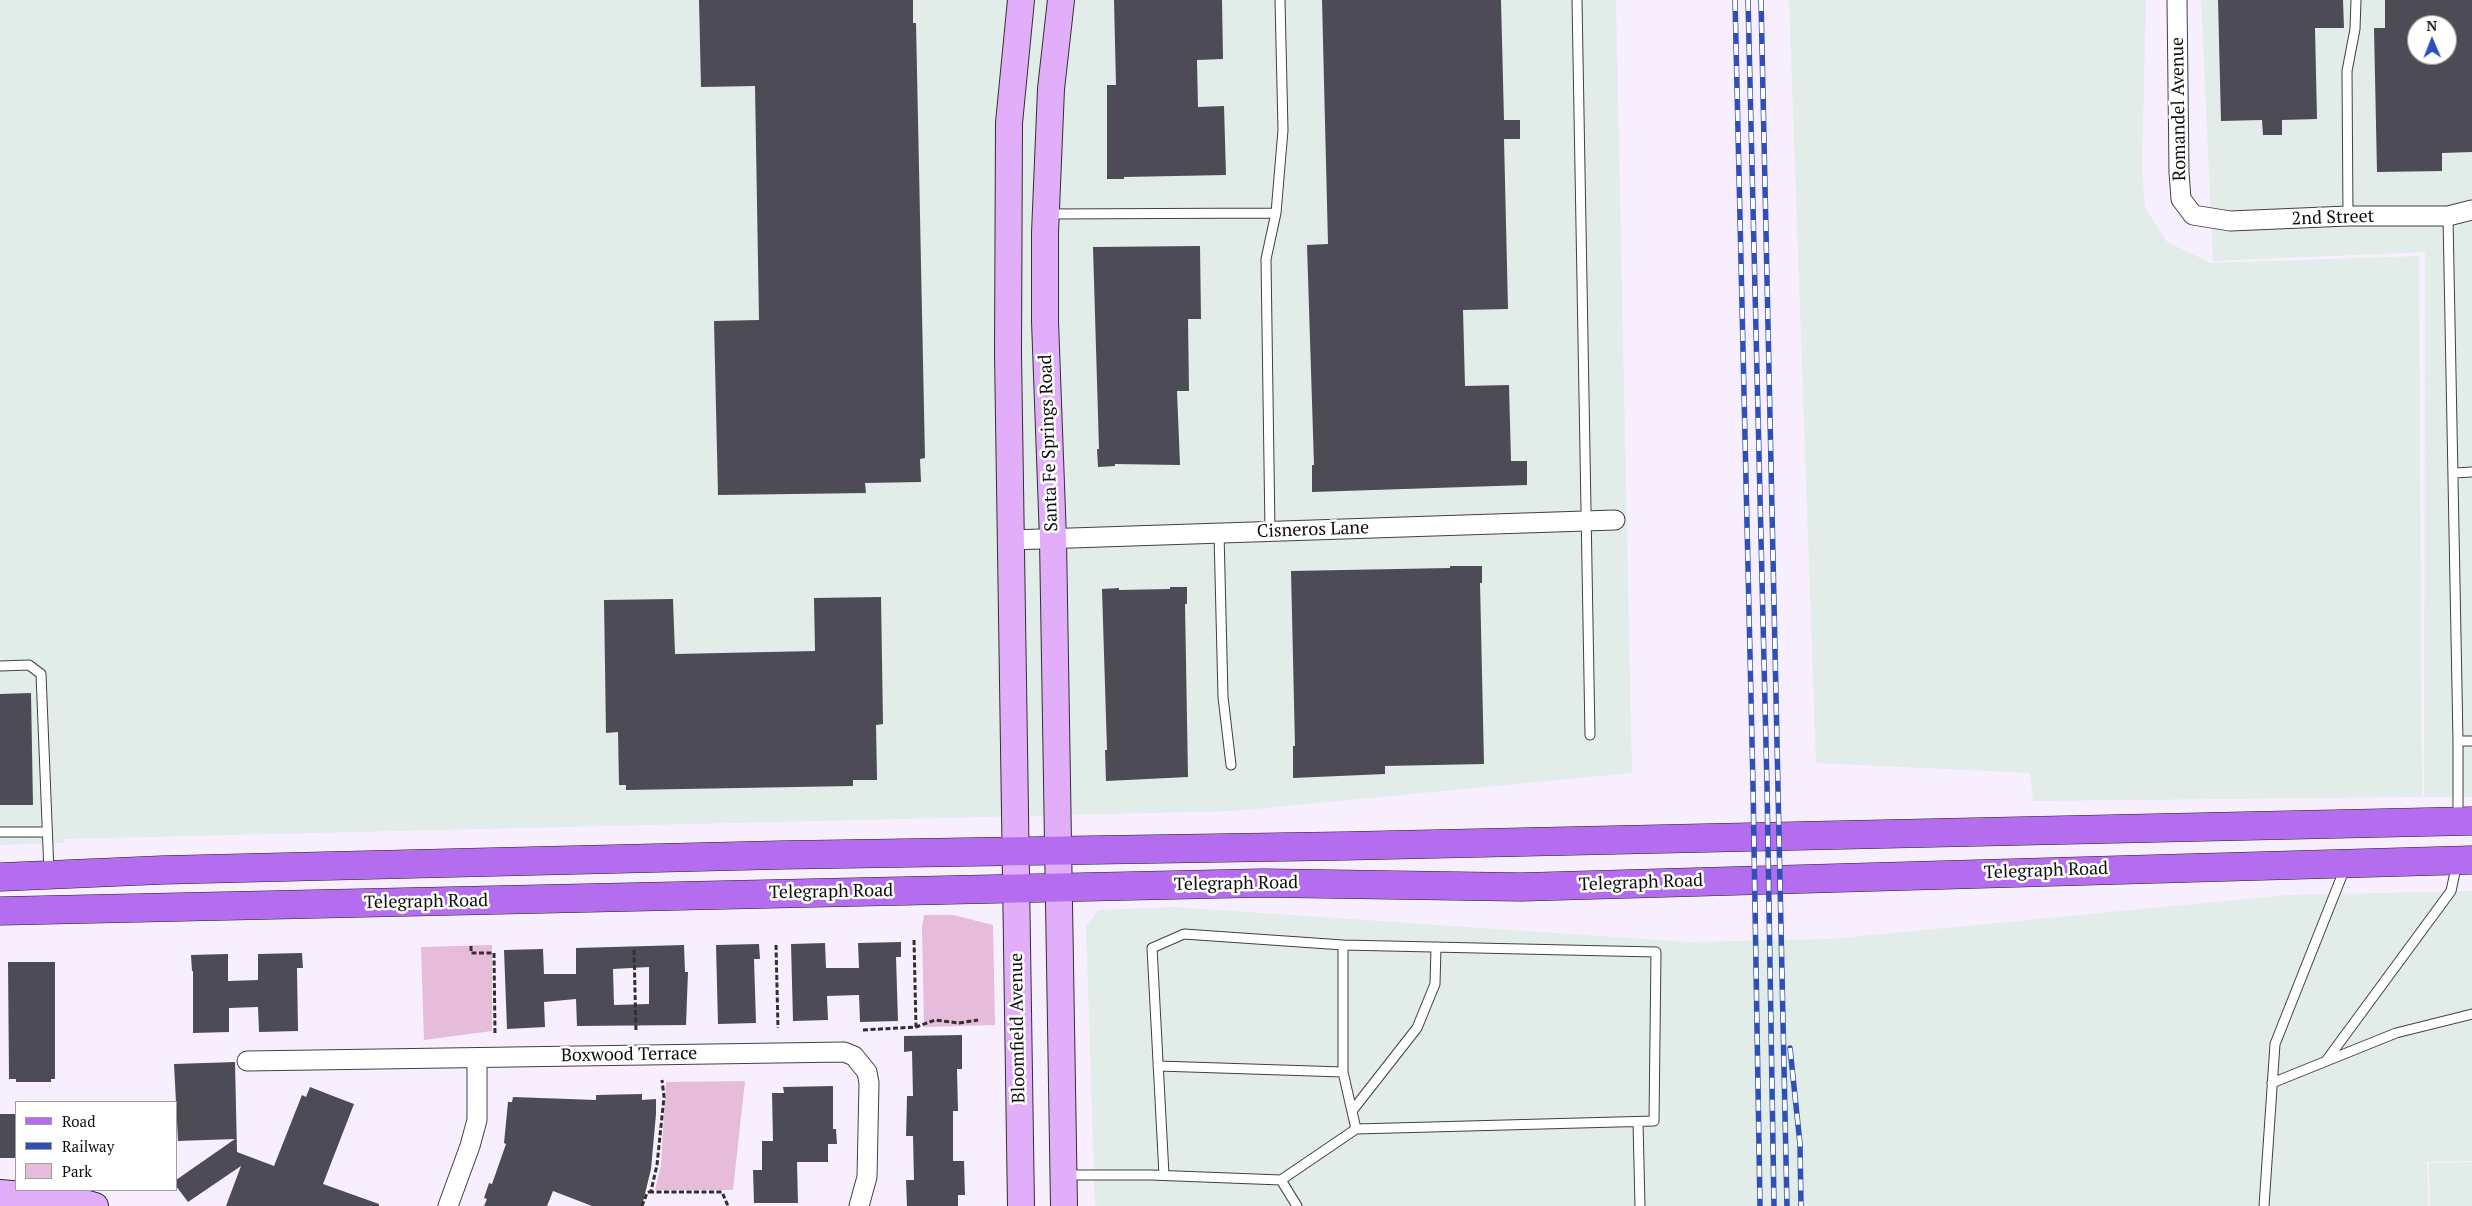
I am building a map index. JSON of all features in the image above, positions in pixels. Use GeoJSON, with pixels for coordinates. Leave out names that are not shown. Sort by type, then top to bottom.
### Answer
{"type":"FeatureCollection","features":[{"type":"Feature","properties":{"kind":"main road"},"geometry":{"type":"LineString","coordinates":[[1014,850],[1008,353],[1009,123],[1022,0]]}},
{"type":"Feature","properties":{"kind":"main road","name":"Santa Fe Springs Road"},"geometry":{"type":"LineString","coordinates":[[1058,888],[1046,321],[1046,214],[1051,89],[1061,0]]}},
{"type":"Feature","properties":{"kind":"main road","name":"Telegraph Road"},"geometry":{"type":"LineString","coordinates":[[0,876],[162,870],[1014,850],[1344,846],[2465,821]]}},
{"type":"Feature","properties":{"kind":"main road","name":"Bloomfield Avenue"},"geometry":{"type":"LineString","coordinates":[[1014,850],[1021,1206]]}},
{"type":"Feature","properties":{"kind":"main road","name":"Telegraph Road"},"geometry":{"type":"LineString","coordinates":[[0,911],[1264,883],[1521,887],[2465,860]]}},
{"type":"Feature","properties":{"kind":"main road"},"geometry":{"type":"LineString","coordinates":[[1058,888],[1064,1206]]}},
{"type":"Feature","properties":{"kind":"main road"},"geometry":{"type":"LineString","coordinates":[[0,1193],[70,1199],[95,1206]]}},
{"type":"Feature","properties":{"kind":"street","name":"Romandel Avenue"},"geometry":{"type":"LineString","coordinates":[[2177,0],[2178,172],[2182,199],[2193,215]]}},
{"type":"Feature","properties":{"kind":"street","name":"2nd Street"},"geometry":{"type":"LineString","coordinates":[[2193,215],[2230,222],[2348,216],[2448,216],[2472,210]]}},
{"type":"Feature","properties":{"kind":"street","name":"Cisneros Lane"},"geometry":{"type":"LineString","coordinates":[[1011,540],[1615,520]]}},
{"type":"Feature","properties":{"kind":"street","name":"Boxwood Terrace"},"geometry":{"type":"LineString","coordinates":[[247,1061],[844,1052],[854,1056],[867,1072],[869,1083],[867,1177],[859,1206]]}},
{"type":"Feature","properties":{"kind":"street"},"geometry":{"type":"LineString","coordinates":[[448,1206],[470,1146],[477,1120],[477,1058]]}},
{"type":"Feature","properties":{"kind":"lane"},"geometry":{"type":"LineString","coordinates":[[1270,532],[1266,259],[1276,213],[1282,130],[1280,0]]}},
{"type":"Feature","properties":{"kind":"lane"},"geometry":{"type":"LineString","coordinates":[[1577,0],[1590,735]]}},
{"type":"Feature","properties":{"kind":"lane"},"geometry":{"type":"LineString","coordinates":[[2348,216],[2347,71],[2355,29],[2356,0]]}},
{"type":"Feature","properties":{"kind":"lane"},"geometry":{"type":"LineString","coordinates":[[1046,214],[1276,213]]}},
{"type":"Feature","properties":{"kind":"lane"},"geometry":{"type":"LineString","coordinates":[[2448,216],[2458,741],[2465,821]]}},
{"type":"Feature","properties":{"kind":"lane"},"geometry":{"type":"LineString","coordinates":[[2454,473],[2472,472]]}},
{"type":"Feature","properties":{"kind":"lane"},"geometry":{"type":"LineString","coordinates":[[1219,533],[1224,697],[1231,765]]}},
{"type":"Feature","properties":{"kind":"lane"},"geometry":{"type":"LineString","coordinates":[[0,666],[29,666],[41,674],[49,874]]}},
{"type":"Feature","properties":{"kind":"lane"},"geometry":{"type":"LineString","coordinates":[[2458,741],[2472,741]]}},
{"type":"Feature","properties":{"kind":"lane"},"geometry":{"type":"LineString","coordinates":[[0,832],[47,832]]}},
{"type":"Feature","properties":{"kind":"lane"},"geometry":{"type":"LineString","coordinates":[[2326,1061],[2451,891],[2465,860]]}},
{"type":"Feature","properties":{"kind":"lane"},"geometry":{"type":"LineString","coordinates":[[2264,1206],[2275,1044],[2346,863]]}},
{"type":"Feature","properties":{"kind":"lane"},"geometry":{"type":"LineString","coordinates":[[1064,1175],[1164,1175],[1281,1180],[1356,1129],[1654,1121],[1656,952],[1343,945],[1184,934],[1152,948],[1164,1175]]}},
{"type":"Feature","properties":{"kind":"lane"},"geometry":{"type":"LineString","coordinates":[[1343,945],[1343,1072],[1356,1129]]}},
{"type":"Feature","properties":{"kind":"lane"},"geometry":{"type":"LineString","coordinates":[[1352,1111],[1416,1028],[1435,984],[1436,947]]}},
{"type":"Feature","properties":{"kind":"lane"},"geometry":{"type":"LineString","coordinates":[[2272,1083],[2396,1033],[2472,1014]]}},
{"type":"Feature","properties":{"kind":"lane"},"geometry":{"type":"LineString","coordinates":[[1158,1066],[1343,1072]]}},
{"type":"Feature","properties":{"kind":"lane"},"geometry":{"type":"LineString","coordinates":[[1638,1122],[1640,1206]]}},
{"type":"Feature","properties":{"kind":"lane"},"geometry":{"type":"LineString","coordinates":[[1281,1180],[1296,1206]]}},
{"type":"Feature","properties":{"kind":"path"},"geometry":{"type":"LineString","coordinates":[[914,940],[916,1027]]}},
{"type":"Feature","properties":{"kind":"path"},"geometry":{"type":"LineString","coordinates":[[776,944],[778,1028]]}},
{"type":"Feature","properties":{"kind":"path"},"geometry":{"type":"LineString","coordinates":[[471,946],[472,953],[494,953],[495,1034]]}},
{"type":"Feature","properties":{"kind":"path"},"geometry":{"type":"LineString","coordinates":[[634,950],[636,1031]]}},
{"type":"Feature","properties":{"kind":"path"},"geometry":{"type":"LineString","coordinates":[[863,1030],[916,1027],[935,1020],[962,1023],[978,1020]]}},
{"type":"Feature","properties":{"kind":"path"},"geometry":{"type":"LineString","coordinates":[[642,1206],[649,1192],[657,1165],[664,1097],[662,1080]]}},
{"type":"Feature","properties":{"kind":"path"},"geometry":{"type":"LineString","coordinates":[[649,1192],[722,1192],[728,1206]]}},
{"type":"Feature","properties":{"kind":"shaded area"},"geometry":{"type":"Polygon","coordinates":[[[0,0],[1616,0],[1632,773],[1234,811],[65,839],[64,843],[0,845],[0,0]]]}},
{"type":"Feature","properties":{"kind":"shaded area"},"geometry":{"type":"Polygon","coordinates":[[[1789,0],[2146,0],[2142,168],[2145,208],[2167,242],[2211,263],[2419,256],[2422,797],[2033,801],[2030,773],[1816,763],[1789,0]]]}},
{"type":"Feature","properties":{"kind":"shaded area"},"geometry":{"type":"Polygon","coordinates":[[[2201,0],[2472,0],[2472,797],[2424,797],[2425,252],[2213,261],[2201,0]]]}},
{"type":"Feature","properties":{"kind":"shaded area"},"geometry":{"type":"Polygon","coordinates":[[[2472,891],[2472,1161],[2427,1162],[2428,1206],[1095,1206],[1086,926],[1099,910],[1174,907],[1688,942],[1831,939],[2287,895],[2472,891]]]}},
{"type":"Feature","properties":{"kind":"shaded area"},"geometry":{"type":"Polygon","coordinates":[[[2472,1162],[2472,1206],[2430,1206],[2429,1163],[2472,1162]]]}},
{"type":"Feature","properties":{"kind":"green space"},"geometry":{"type":"Polygon","coordinates":[[[924,915],[953,915],[993,925],[995,1025],[924,1027],[922,927],[924,915]]]}},
{"type":"Feature","properties":{"kind":"green space"},"geometry":{"type":"Polygon","coordinates":[[[492,945],[492,1031],[424,1040],[421,947],[492,945]]]}},
{"type":"Feature","properties":{"kind":"green space"},"geometry":{"type":"Polygon","coordinates":[[[745,1081],[733,1190],[655,1190],[661,1165],[666,1082],[745,1081]]]}},
{"type":"Feature","properties":{"kind":"building"},"geometry":{"type":"Polygon","coordinates":[[[699,0],[913,0],[913,23],[916,23],[925,458],[920,459],[921,482],[865,483],[866,493],[718,495],[714,321],[759,320],[755,86],[701,87],[699,0]]]}},
{"type":"Feature","properties":{"kind":"building"},"geometry":{"type":"Polygon","coordinates":[[[1114,0],[1222,0],[1223,59],[1197,60],[1198,107],[1224,106],[1226,175],[1107,179],[1107,85],[1116,85],[1114,0]]]}},
{"type":"Feature","properties":{"kind":"building"},"geometry":{"type":"Polygon","coordinates":[[[1322,0],[1501,0],[1504,120],[1520,120],[1520,139],[1504,139],[1508,309],[1463,310],[1465,386],[1509,385],[1511,461],[1527,461],[1527,485],[1312,492],[1312,465],[1314,465],[1307,245],[1328,244],[1322,0]]]}},
{"type":"Feature","properties":{"kind":"building"},"geometry":{"type":"Polygon","coordinates":[[[2218,0],[2343,0],[2344,28],[2315,28],[2317,119],[2282,120],[2282,135],[2263,135],[2262,120],[2221,121],[2218,0]]]}},
{"type":"Feature","properties":{"kind":"building"},"geometry":{"type":"Polygon","coordinates":[[[2385,0],[2472,0],[2472,152],[2442,153],[2442,171],[2377,172],[2374,28],[2385,28],[2385,0]]]}},
{"type":"Feature","properties":{"kind":"building"},"geometry":{"type":"Polygon","coordinates":[[[1200,246],[1201,319],[1188,319],[1189,391],[1177,391],[1180,465],[1115,464],[1115,466],[1098,467],[1093,247],[1200,246]]]}},
{"type":"Feature","properties":{"kind":"building"},"geometry":{"type":"Polygon","coordinates":[[[1450,566],[1482,566],[1482,583],[1480,583],[1484,764],[1385,766],[1385,774],[1293,778],[1293,746],[1295,746],[1291,571],[1450,568],[1450,566]]]}},
{"type":"Feature","properties":{"kind":"building"},"geometry":{"type":"Polygon","coordinates":[[[1170,587],[1187,587],[1187,604],[1185,604],[1188,777],[1106,781],[1105,750],[1107,750],[1102,589],[1170,589],[1170,587]]]}},
{"type":"Feature","properties":{"kind":"building"},"geometry":{"type":"Polygon","coordinates":[[[881,597],[883,724],[876,725],[877,780],[853,780],[853,786],[626,790],[626,785],[619,785],[618,732],[606,733],[604,600],[673,599],[675,654],[815,651],[814,598],[881,597]]]}},
{"type":"Feature","properties":{"kind":"building"},"geometry":{"type":"Polygon","coordinates":[[[31,693],[33,805],[0,805],[0,694],[31,693]]]}},
{"type":"Feature","properties":{"kind":"building"},"geometry":{"type":"Polygon","coordinates":[[[901,942],[901,957],[896,957],[898,1021],[860,1022],[859,995],[827,996],[828,1020],[793,1021],[791,944],[825,943],[826,968],[859,968],[858,943],[901,942]]]}},
{"type":"Feature","properties":{"kind":"building"},"geometry":{"type":"Polygon","coordinates":[[[759,944],[760,959],[754,959],[756,1023],[718,1024],[716,945],[759,944]]]}},
{"type":"Feature","properties":{"kind":"building"},"geometry":{"type":"Polygon","coordinates":[[[684,945],[685,972],[688,972],[686,1025],[577,1026],[576,999],[544,1002],[545,1027],[507,1029],[504,950],[543,949],[544,974],[576,974],[576,948],[684,945]],[[649,967],[613,969],[614,1005],[649,1004],[649,967]]]}},
{"type":"Feature","properties":{"kind":"building"},"geometry":{"type":"Polygon","coordinates":[[[302,953],[303,968],[297,968],[298,1031],[259,1032],[258,1007],[229,1008],[229,1032],[193,1033],[193,971],[191,955],[228,954],[228,981],[258,980],[258,954],[302,953]]]}},
{"type":"Feature","properties":{"kind":"building"},"geometry":{"type":"Polygon","coordinates":[[[8,962],[55,962],[55,1079],[51,1079],[51,1082],[16,1082],[16,1079],[9,1079],[8,962]]]}},
{"type":"Feature","properties":{"kind":"building"},"geometry":{"type":"Polygon","coordinates":[[[962,1035],[962,1069],[957,1069],[958,1111],[953,1111],[953,1161],[964,1161],[965,1195],[958,1195],[958,1206],[907,1206],[906,1180],[914,1180],[913,1136],[906,1136],[907,1096],[913,1096],[912,1051],[904,1052],[904,1036],[962,1035]]]}},
{"type":"Feature","properties":{"kind":"building"},"geometry":{"type":"Polygon","coordinates":[[[235,1062],[237,1152],[274,1166],[302,1095],[306,1097],[310,1087],[354,1104],[323,1184],[379,1204],[379,1206],[226,1206],[241,1166],[188,1202],[178,1189],[178,1179],[235,1139],[178,1141],[178,1101],[176,1101],[174,1064],[235,1062]]]}},
{"type":"Feature","properties":{"kind":"building"},"geometry":{"type":"Polygon","coordinates":[[[833,1086],[833,1129],[836,1129],[837,1144],[828,1144],[828,1162],[797,1162],[798,1203],[754,1203],[753,1170],[762,1170],[762,1141],[773,1141],[772,1093],[784,1093],[783,1087],[833,1086]]]}},
{"type":"Feature","properties":{"kind":"building"},"geometry":{"type":"Polygon","coordinates":[[[642,1094],[642,1100],[656,1099],[656,1114],[651,1169],[642,1206],[592,1206],[553,1191],[547,1206],[484,1206],[487,1199],[484,1198],[489,1183],[492,1184],[506,1144],[504,1143],[508,1102],[512,1102],[513,1097],[596,1100],[596,1095],[642,1094]]]}},
{"type":"Feature","properties":{"kind":"building"},"geometry":{"type":"Polygon","coordinates":[[[0,1114],[15,1114],[15,1158],[0,1158],[0,1114]]]}},
{"type":"Feature","properties":{"kind":"railway"},"geometry":{"type":"LineString","coordinates":[[1735,0],[1753,785],[1760,1206]]}},
{"type":"Feature","properties":{"kind":"railway"},"geometry":{"type":"LineString","coordinates":[[1748,0],[1767,785],[1774,1206]]}},
{"type":"Feature","properties":{"kind":"railway"},"geometry":{"type":"LineString","coordinates":[[1761,0],[1787,1206]]}},
{"type":"Feature","properties":{"kind":"railway"},"geometry":{"type":"LineString","coordinates":[[1790,1048],[1800,1144],[1801,1206]]}}]}
